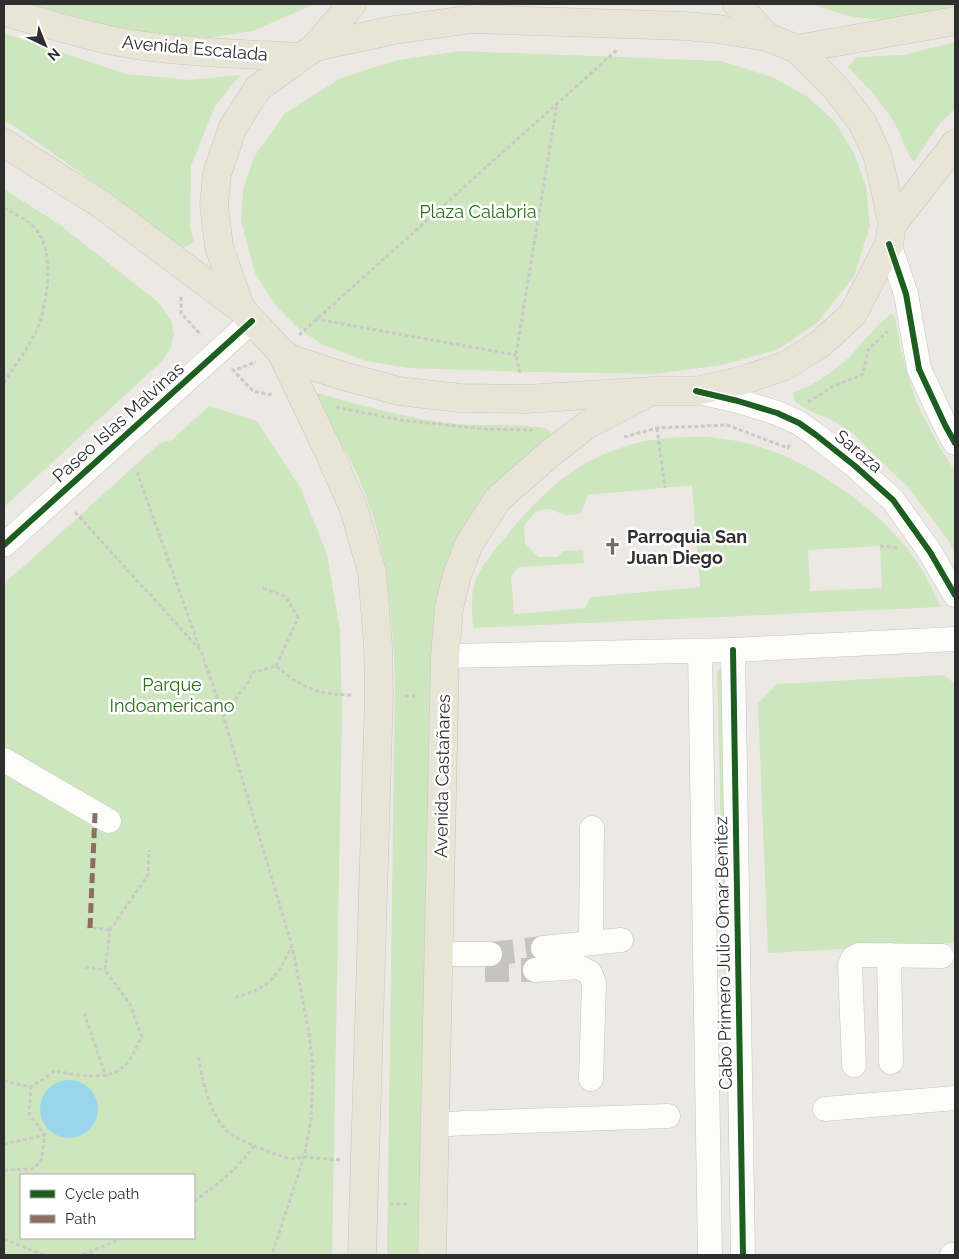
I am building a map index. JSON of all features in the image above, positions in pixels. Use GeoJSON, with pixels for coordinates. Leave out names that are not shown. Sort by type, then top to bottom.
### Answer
{"type":"FeatureCollection","features":[{"type":"Feature","properties":{"kind":"main road"},"geometry":{"type":"LineString","coordinates":[[247,315],[218,247],[214,205],[217,174],[233,127],[258,88],[307,52],[352,4]]}},
{"type":"Feature","properties":{"kind":"main road"},"geometry":{"type":"LineString","coordinates":[[737,4],[767,37]]}},
{"type":"Feature","properties":{"kind":"main road","name":"Avenida Escalada"},"geometry":{"type":"LineString","coordinates":[[4,12],[94,36],[143,46],[190,51],[307,52]]}},
{"type":"Feature","properties":{"kind":"main road"},"geometry":{"type":"LineString","coordinates":[[307,52],[394,30],[473,19],[685,26],[767,37],[797,49],[835,87],[862,122],[877,154],[885,188],[890,235]]}},
{"type":"Feature","properties":{"kind":"main road"},"geometry":{"type":"LineString","coordinates":[[797,49],[955,21]]}},
{"type":"Feature","properties":{"kind":"main road"},"geometry":{"type":"LineString","coordinates":[[4,143],[99,203],[247,315],[281,352],[291,359],[343,376],[400,391],[460,398],[526,398],[696,390],[747,379],[786,366],[820,345],[853,314],[890,235],[955,144]]}},
{"type":"Feature","properties":{"kind":"main road"},"geometry":{"type":"LineString","coordinates":[[281,352],[354,509],[372,572],[378,645],[379,696],[362,1255]]}},
{"type":"Feature","properties":{"kind":"main road","name":"Avenida Castañares"},"geometry":{"type":"LineString","coordinates":[[432,1255],[445,656],[449,608],[457,575],[469,544],[498,499],[553,451],[588,425],[653,391]]}},
{"type":"Feature","properties":{"kind":"street"},"geometry":{"type":"LineString","coordinates":[[890,235],[906,294],[909,322],[919,369],[955,443]]}},
{"type":"Feature","properties":{"kind":"street","name":"Paseo Islas Malvinas"},"geometry":{"type":"LineString","coordinates":[[4,545],[217,352],[247,315]]}},
{"type":"Feature","properties":{"kind":"street","name":"Saraza"},"geometry":{"type":"LineString","coordinates":[[696,390],[738,400],[777,413],[799,423],[855,466],[892,500],[934,558],[955,595]]}},
{"type":"Feature","properties":{"kind":"street"},"geometry":{"type":"LineString","coordinates":[[445,656],[733,650],[955,639]]}},
{"type":"Feature","properties":{"kind":"street","name":"Cabo Primero Julio Omar Benítez"},"geometry":{"type":"LineString","coordinates":[[733,650],[743,1255]]}},
{"type":"Feature","properties":{"kind":"street","name":"Cabo Primero Julio Omar Benítez"},"geometry":{"type":"LineString","coordinates":[[700,651],[710,1255]]}},
{"type":"Feature","properties":{"kind":"street"},"geometry":{"type":"LineString","coordinates":[[4,760],[109,821]]}},
{"type":"Feature","properties":{"kind":"street"},"geometry":{"type":"LineString","coordinates":[[591,943],[592,828]]}},
{"type":"Feature","properties":{"kind":"street"},"geometry":{"type":"LineString","coordinates":[[543,948],[621,940]]}},
{"type":"Feature","properties":{"kind":"street"},"geometry":{"type":"LineString","coordinates":[[854,1065],[850,964],[853,958],[859,954],[942,956]]}},
{"type":"Feature","properties":{"kind":"street"},"geometry":{"type":"LineString","coordinates":[[889,955],[891,1062]]}},
{"type":"Feature","properties":{"kind":"street"},"geometry":{"type":"LineString","coordinates":[[438,961],[488,962]]}},
{"type":"Feature","properties":{"kind":"street"},"geometry":{"type":"LineString","coordinates":[[535,970],[579,967],[590,973],[594,983],[591,1079]]}},
{"type":"Feature","properties":{"kind":"street"},"geometry":{"type":"LineString","coordinates":[[825,1109],[955,1098]]}},
{"type":"Feature","properties":{"kind":"street"},"geometry":{"type":"LineString","coordinates":[[434,1125],[466,1122],[668,1116]]}},
{"type":"Feature","properties":{"kind":"path"},"geometry":{"type":"LineString","coordinates":[[227,377],[234,370],[281,352],[557,102],[618,50],[621,25]]}},
{"type":"Feature","properties":{"kind":"path"},"geometry":{"type":"LineString","coordinates":[[553,451],[533,430],[516,355],[557,102]]}},
{"type":"Feature","properties":{"kind":"path"},"geometry":{"type":"LineString","coordinates":[[4,208],[22,217],[39,233],[45,245],[47,280],[44,306],[36,332],[5,380]]}},
{"type":"Feature","properties":{"kind":"path"},"geometry":{"type":"LineString","coordinates":[[181,265],[180,313],[234,370]]}},
{"type":"Feature","properties":{"kind":"path"},"geometry":{"type":"LineString","coordinates":[[315,320],[516,355]]}},
{"type":"Feature","properties":{"kind":"path"},"geometry":{"type":"LineString","coordinates":[[621,438],[657,428],[727,425],[788,448],[807,402],[832,387],[863,374],[868,350],[894,326],[909,322]]}},
{"type":"Feature","properties":{"kind":"path"},"geometry":{"type":"LineString","coordinates":[[657,428],[665,488]]}},
{"type":"Feature","properties":{"kind":"path"},"geometry":{"type":"LineString","coordinates":[[137,472],[223,715],[292,946],[309,1032],[313,1069],[311,1120],[304,1157],[272,1255]]}},
{"type":"Feature","properties":{"kind":"path"},"geometry":{"type":"LineString","coordinates":[[82,506],[74,512],[201,652]]}},
{"type":"Feature","properties":{"kind":"path"},"geometry":{"type":"LineString","coordinates":[[223,715],[250,680],[251,673],[276,666],[298,618],[286,597],[263,588]]}},
{"type":"Feature","properties":{"kind":"path"},"geometry":{"type":"LineString","coordinates":[[276,666],[293,681],[314,691],[342,695],[444,696]]}},
{"type":"Feature","properties":{"kind":"path"},"geometry":{"type":"LineString","coordinates":[[4,1081],[31,1087],[55,1071],[78,1075],[106,1076],[126,1065],[142,1037],[130,1004],[105,970],[110,930],[148,874],[149,850]]}},
{"type":"Feature","properties":{"kind":"path"},"geometry":{"type":"LineString","coordinates":[[86,927],[110,930]]}},
{"type":"Feature","properties":{"kind":"path"},"geometry":{"type":"LineString","coordinates":[[235,997],[252,994],[265,986],[281,970],[292,946]]}},
{"type":"Feature","properties":{"kind":"path"},"geometry":{"type":"LineString","coordinates":[[85,967],[105,970]]}},
{"type":"Feature","properties":{"kind":"path"},"geometry":{"type":"LineString","coordinates":[[84,1013],[106,1076]]}},
{"type":"Feature","properties":{"kind":"path"},"geometry":{"type":"LineString","coordinates":[[198,1055],[202,1078],[213,1110],[227,1131],[254,1146],[290,1159],[304,1157],[364,1162]]}},
{"type":"Feature","properties":{"kind":"path"},"geometry":{"type":"LineString","coordinates":[[4,1170],[32,1169],[41,1161],[45,1135],[29,1114],[31,1087]]}},
{"type":"Feature","properties":{"kind":"path"},"geometry":{"type":"LineString","coordinates":[[4,1144],[45,1135]]}},
{"type":"Feature","properties":{"kind":"path"},"geometry":{"type":"LineString","coordinates":[[195,1200],[214,1188],[239,1166],[254,1146]]}},
{"type":"Feature","properties":{"kind":"path"},"geometry":{"type":"LineString","coordinates":[[364,1203],[433,1204]]}},
{"type":"Feature","properties":{"kind":"path"},"geometry":{"type":"LineString","coordinates":[[4,1239],[43,1255]]}},
{"type":"Feature","properties":{"kind":"path"},"geometry":{"type":"LineString","coordinates":[[83,1255],[120,1239]]}},
{"type":"Feature","properties":{"kind":"green space"},"geometry":{"type":"Polygon","coordinates":[[[29,4],[315,4],[253,31],[199,39],[125,30],[29,4]]]}},
{"type":"Feature","properties":{"kind":"green space"},"geometry":{"type":"Polygon","coordinates":[[[813,4],[955,4],[955,11],[931,17],[886,20],[846,15],[813,4]]]}},
{"type":"Feature","properties":{"kind":"green space"},"geometry":{"type":"Polygon","coordinates":[[[4,33],[126,74],[191,80],[240,75],[215,106],[191,166],[190,227],[194,242],[183,248],[88,178],[4,121],[4,33]]]}},
{"type":"Feature","properties":{"kind":"green space"},"geometry":{"type":"Polygon","coordinates":[[[955,42],[955,109],[940,123],[914,162],[895,124],[885,109],[848,67],[857,57],[903,55],[955,42]]]}},
{"type":"Feature","properties":{"kind":"green space","name":"Plaza Calabria"},"geometry":{"type":"Polygon","coordinates":[[[461,51],[721,61],[772,77],[808,97],[835,122],[855,155],[866,187],[870,226],[854,276],[818,322],[779,349],[722,365],[654,374],[408,368],[366,361],[323,345],[299,329],[277,307],[255,273],[241,221],[243,190],[254,157],[285,113],[341,78],[398,60],[461,51]]]}},
{"type":"Feature","properties":{"kind":"green space"},"geometry":{"type":"Polygon","coordinates":[[[4,189],[60,225],[158,302],[171,320],[174,335],[170,349],[163,360],[4,507],[4,189]]]}},
{"type":"Feature","properties":{"kind":"green space"},"geometry":{"type":"Polygon","coordinates":[[[891,314],[895,317],[901,350],[916,402],[940,448],[955,471],[955,555],[949,541],[908,487],[851,432],[830,419],[814,413],[795,402],[793,393],[819,381],[842,364],[891,314]]]}},
{"type":"Feature","properties":{"kind":"green space"},"geometry":{"type":"Polygon","coordinates":[[[310,391],[344,401],[429,420],[459,424],[546,428],[551,433],[545,442],[520,461],[504,478],[463,534],[424,1255],[387,1255],[395,679],[390,607],[384,560],[379,537],[364,491],[346,453],[310,391]]]}},
{"type":"Feature","properties":{"kind":"green space","name":"Parque Indoamericano"},"geometry":{"type":"Polygon","coordinates":[[[209,406],[257,421],[301,489],[327,554],[340,629],[342,713],[332,1255],[4,1255],[4,583],[160,443],[172,440],[209,406]]]}},
{"type":"Feature","properties":{"kind":"green space"},"geometry":{"type":"Polygon","coordinates":[[[680,437],[709,437],[750,444],[774,452],[824,477],[848,494],[871,512],[910,552],[924,573],[941,607],[473,628],[473,590],[481,569],[518,522],[561,480],[594,459],[633,444],[680,437]],[[692,485],[588,495],[580,514],[565,515],[549,509],[536,511],[524,526],[525,543],[538,557],[558,557],[563,551],[583,550],[584,563],[519,567],[511,576],[514,614],[585,608],[591,597],[700,587],[692,485]],[[880,546],[808,550],[810,591],[882,588],[880,546]]]}},
{"type":"Feature","properties":{"kind":"green space"},"geometry":{"type":"Polygon","coordinates":[[[720,668],[723,671],[731,1237],[717,671],[720,668]]]}},
{"type":"Feature","properties":{"kind":"green space"},"geometry":{"type":"Polygon","coordinates":[[[944,675],[955,684],[955,943],[768,953],[758,703],[777,684],[944,675]]]}},
{"type":"Feature","properties":{"kind":"water"},"geometry":{"type":"Polygon","coordinates":[[[63,1080],[75,1080],[85,1084],[94,1093],[98,1115],[90,1130],[75,1138],[63,1138],[53,1134],[44,1125],[40,1115],[40,1103],[44,1093],[53,1084],[63,1080]]]}},
{"type":"Feature","properties":{"kind":"tunnel"},"geometry":{"type":"LineString","coordinates":[[490,954],[543,948]]}},
{"type":"Feature","properties":{"kind":"tunnel"},"geometry":{"type":"LineString","coordinates":[[485,970],[535,970]]}},
{"type":"Feature","properties":{"kind":"marked path"},"geometry":{"type":"LineString","coordinates":[[90,928],[95,813]]}},
{"type":"Feature","properties":{"kind":"cycle path"},"geometry":{"type":"LineString","coordinates":[[889,244],[906,294],[919,369],[955,443]]}},
{"type":"Feature","properties":{"kind":"cycle path"},"geometry":{"type":"LineString","coordinates":[[4,545],[252,321]]}},
{"type":"Feature","properties":{"kind":"cycle path"},"geometry":{"type":"LineString","coordinates":[[696,391],[777,413],[799,423],[816,435],[893,500],[930,552],[955,595]]}},
{"type":"Feature","properties":{"kind":"cycle path"},"geometry":{"type":"LineString","coordinates":[[733,650],[743,1255]]}},
{"type":"Feature","properties":{"kind":"place","name":"Parroquia San Juan Diego"},"geometry":{"type":"Point","coordinates":[613,546]}}]}
